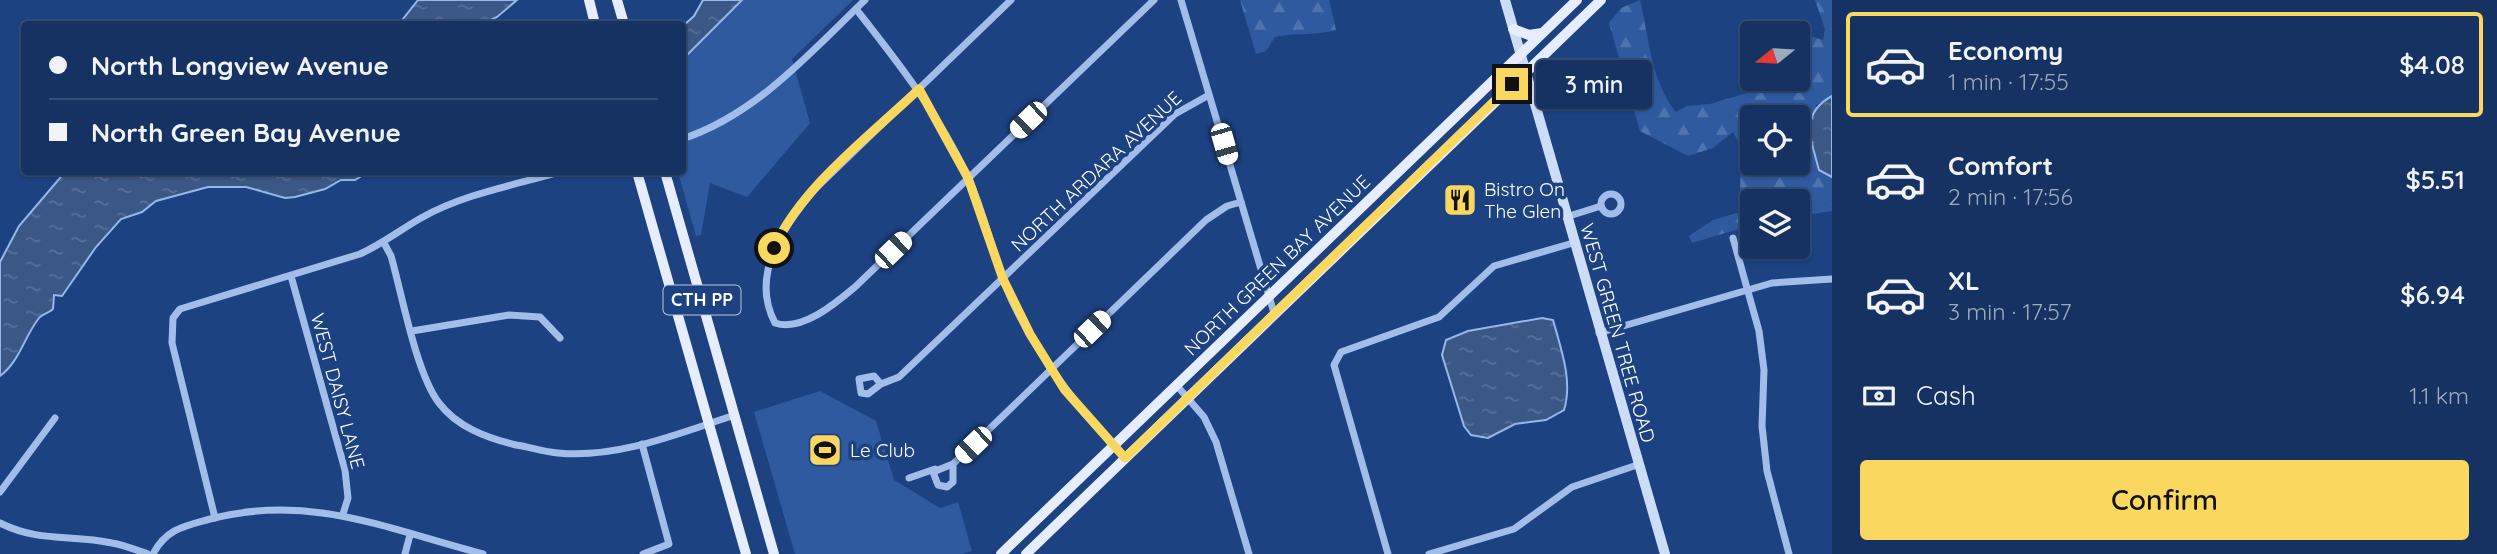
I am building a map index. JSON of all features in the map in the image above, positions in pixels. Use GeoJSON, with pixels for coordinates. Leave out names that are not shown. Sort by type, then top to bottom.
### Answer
{"type":"FeatureCollection","features":[{"type":"Feature","properties":{"kind":"main road"},"geometry":{"type":"LineString","coordinates":[[589,0],[594,21]]}},
{"type":"Feature","properties":{"kind":"main road"},"geometry":{"type":"LineString","coordinates":[[617,0],[623,21]]}},
{"type":"Feature","properties":{"kind":"main road","name":"NORTH GREEN BAY AVENUE"},"geometry":{"type":"LineString","coordinates":[[1001,554],[1178,387],[1577,0]]}},
{"type":"Feature","properties":{"kind":"main road","name":"NORTH GREEN BAY AVENUE"},"geometry":{"type":"LineString","coordinates":[[1026,554],[1601,0]]}},
{"type":"Feature","properties":{"kind":"main road"},"geometry":{"type":"LineString","coordinates":[[1513,29],[1529,35],[1542,33]]}},
{"type":"Feature","properties":{"kind":"main road","name":"CTH PP"},"geometry":{"type":"LineString","coordinates":[[638,175],[746,554]]}},
{"type":"Feature","properties":{"kind":"main road","name":"CTH PP"},"geometry":{"type":"LineString","coordinates":[[666,175],[774,554]]}},
{"type":"Feature","properties":{"kind":"street"},"geometry":{"type":"LineString","coordinates":[[686,137],[717,125],[757,99],[865,0]]}},
{"type":"Feature","properties":{"kind":"street"},"geometry":{"type":"LineString","coordinates":[[1011,0],[816,188],[779,236],[768,279],[768,300],[775,323],[788,324],[808,318],[844,297],[1154,0]]}},
{"type":"Feature","properties":{"kind":"street"},"geometry":{"type":"LineString","coordinates":[[1181,0],[1274,313]]}},
{"type":"Feature","properties":{"kind":"street","name":"WEST GREEN TREE ROAD"},"geometry":{"type":"LineString","coordinates":[[1505,0],[1637,465],[1665,554]]}},
{"type":"Feature","properties":{"kind":"street"},"geometry":{"type":"LineString","coordinates":[[856,9],[919,89],[968,178],[1003,279],[1030,334],[1052,369],[1125,458]]}},
{"type":"Feature","properties":{"kind":"street","name":"NORTH ARDARA AVENUE"},"geometry":{"type":"LineString","coordinates":[[881,384],[891,382],[912,367],[1175,114],[1209,95]]}},
{"type":"Feature","properties":{"kind":"street"},"geometry":{"type":"LineString","coordinates":[[215,518],[172,343],[173,318],[180,309],[195,302],[291,276],[384,243],[433,213],[478,195],[550,175]]}},
{"type":"Feature","properties":{"kind":"street"},"geometry":{"type":"LineString","coordinates":[[909,478],[953,464],[1206,220],[1227,206],[1241,202]]}},
{"type":"Feature","properties":{"kind":"street"},"geometry":{"type":"LineString","coordinates":[[1566,217],[1601,206]]}},
{"type":"Feature","properties":{"kind":"street"},"geometry":{"type":"LineString","coordinates":[[1733,238],[1749,289],[1762,350],[1766,471],[1789,554]]}},
{"type":"Feature","properties":{"kind":"street"},"geometry":{"type":"LineString","coordinates":[[384,243],[423,374],[439,403],[461,425],[494,440],[558,453],[598,452],[642,444],[735,415]]}},
{"type":"Feature","properties":{"kind":"street"},"geometry":{"type":"LineString","coordinates":[[1388,554],[1334,365],[1341,352],[1439,317],[1494,266],[1573,243]]}},
{"type":"Feature","properties":{"kind":"street","name":"WEST DAISY LANE"},"geometry":{"type":"LineString","coordinates":[[291,276],[345,470],[348,498],[342,514]]}},
{"type":"Feature","properties":{"kind":"street"},"geometry":{"type":"LineString","coordinates":[[1599,333],[1749,289],[1796,279],[1832,279]]}},
{"type":"Feature","properties":{"kind":"street"},"geometry":{"type":"LineString","coordinates":[[412,331],[509,315],[540,317],[560,338]]}},
{"type":"Feature","properties":{"kind":"street"},"geometry":{"type":"LineString","coordinates":[[1178,387],[1203,417],[1216,442],[1249,554]]}},
{"type":"Feature","properties":{"kind":"street"},"geometry":{"type":"LineString","coordinates":[[0,492],[55,418]]}},
{"type":"Feature","properties":{"kind":"street"},"geometry":{"type":"LineString","coordinates":[[642,444],[669,544],[643,554]]}},
{"type":"Feature","properties":{"kind":"street"},"geometry":{"type":"LineString","coordinates":[[936,469],[932,475],[936,482],[947,488],[953,482],[953,464]]}},
{"type":"Feature","properties":{"kind":"street"},"geometry":{"type":"LineString","coordinates":[[1429,554],[1514,529],[1572,487],[1637,465]]}},
{"type":"Feature","properties":{"kind":"street"},"geometry":{"type":"LineString","coordinates":[[0,523],[35,536],[111,542],[151,554],[161,538],[178,528],[215,518],[268,509],[300,508],[342,514],[483,554]]}},
{"type":"Feature","properties":{"kind":"street"},"geometry":{"type":"LineString","coordinates":[[405,554],[410,535]]}},
{"type":"Feature","properties":{"kind":"green space"},"geometry":{"type":"Polygon","coordinates":[[[718,0],[853,0],[792,59],[810,123],[747,197],[710,183],[701,235],[696,236],[679,175],[686,175],[686,34],[718,0]]]}},
{"type":"Feature","properties":{"kind":"green space"},"geometry":{"type":"Polygon","coordinates":[[[1240,0],[1329,0],[1336,30],[1275,37],[1266,51],[1256,54],[1240,0]]]}},
{"type":"Feature","properties":{"kind":"green space"},"geometry":{"type":"Polygon","coordinates":[[[1640,0],[1656,73],[1676,112],[1687,106],[1710,104],[1754,91],[1810,91],[1810,36],[1823,40],[1825,29],[1815,0],[1832,0],[1832,96],[1816,105],[1819,170],[1832,177],[1832,211],[1810,214],[1810,189],[1740,189],[1740,175],[1810,175],[1810,105],[1740,105],[1740,145],[1733,132],[1713,148],[1688,156],[1640,131],[1609,23],[1621,8],[1640,0]]]}},
{"type":"Feature","properties":{"kind":"green space"},"geometry":{"type":"Polygon","coordinates":[[[1740,212],[1740,229],[1692,243],[1689,236],[1713,220],[1740,212]]]}},
{"type":"Feature","properties":{"kind":"green space","name":"Le Club"},"geometry":{"type":"Polygon","coordinates":[[[820,391],[876,421],[894,480],[940,508],[958,502],[972,551],[962,554],[795,554],[754,412],[820,391]]]}},
{"type":"Feature","properties":{"kind":"water"},"geometry":{"type":"Polygon","coordinates":[[[418,0],[517,0],[488,21],[401,21],[418,0]]]}},
{"type":"Feature","properties":{"kind":"water"},"geometry":{"type":"Polygon","coordinates":[[[703,0],[742,0],[686,56],[686,23],[694,16],[703,0]]]}},
{"type":"Feature","properties":{"kind":"water"},"geometry":{"type":"Polygon","coordinates":[[[1832,96],[1832,177],[1819,170],[1811,138],[1811,119],[1822,103],[1832,96]]]}},
{"type":"Feature","properties":{"kind":"water"},"geometry":{"type":"Polygon","coordinates":[[[62,175],[363,175],[355,180],[341,180],[325,189],[285,198],[246,187],[208,187],[156,201],[142,212],[121,219],[96,247],[62,296],[54,295],[53,309],[39,318],[17,356],[0,376],[0,262],[19,226],[62,175]]]}},
{"type":"Feature","properties":{"kind":"water"},"geometry":{"type":"Polygon","coordinates":[[[1542,318],[1553,320],[1562,354],[1567,376],[1564,410],[1546,420],[1515,424],[1488,438],[1471,435],[1464,426],[1442,355],[1446,340],[1468,331],[1542,318]]]}},
{"type":"Feature","properties":{"kind":"place","name":"Bistro On The Glen"},"geometry":{"type":"Point","coordinates":[1460,200]}},
{"type":"Feature","properties":{"kind":"place","name":"Le Club"},"geometry":{"type":"Point","coordinates":[825,450]}},
{"type":"Feature","properties":{"kind":"route"},"geometry":{"type":"LineString","coordinates":[[774,248],[790,219],[816,188],[919,89],[968,178],[1003,279],[1030,334],[1064,389],[1125,458],[1512,84]]}}]}
